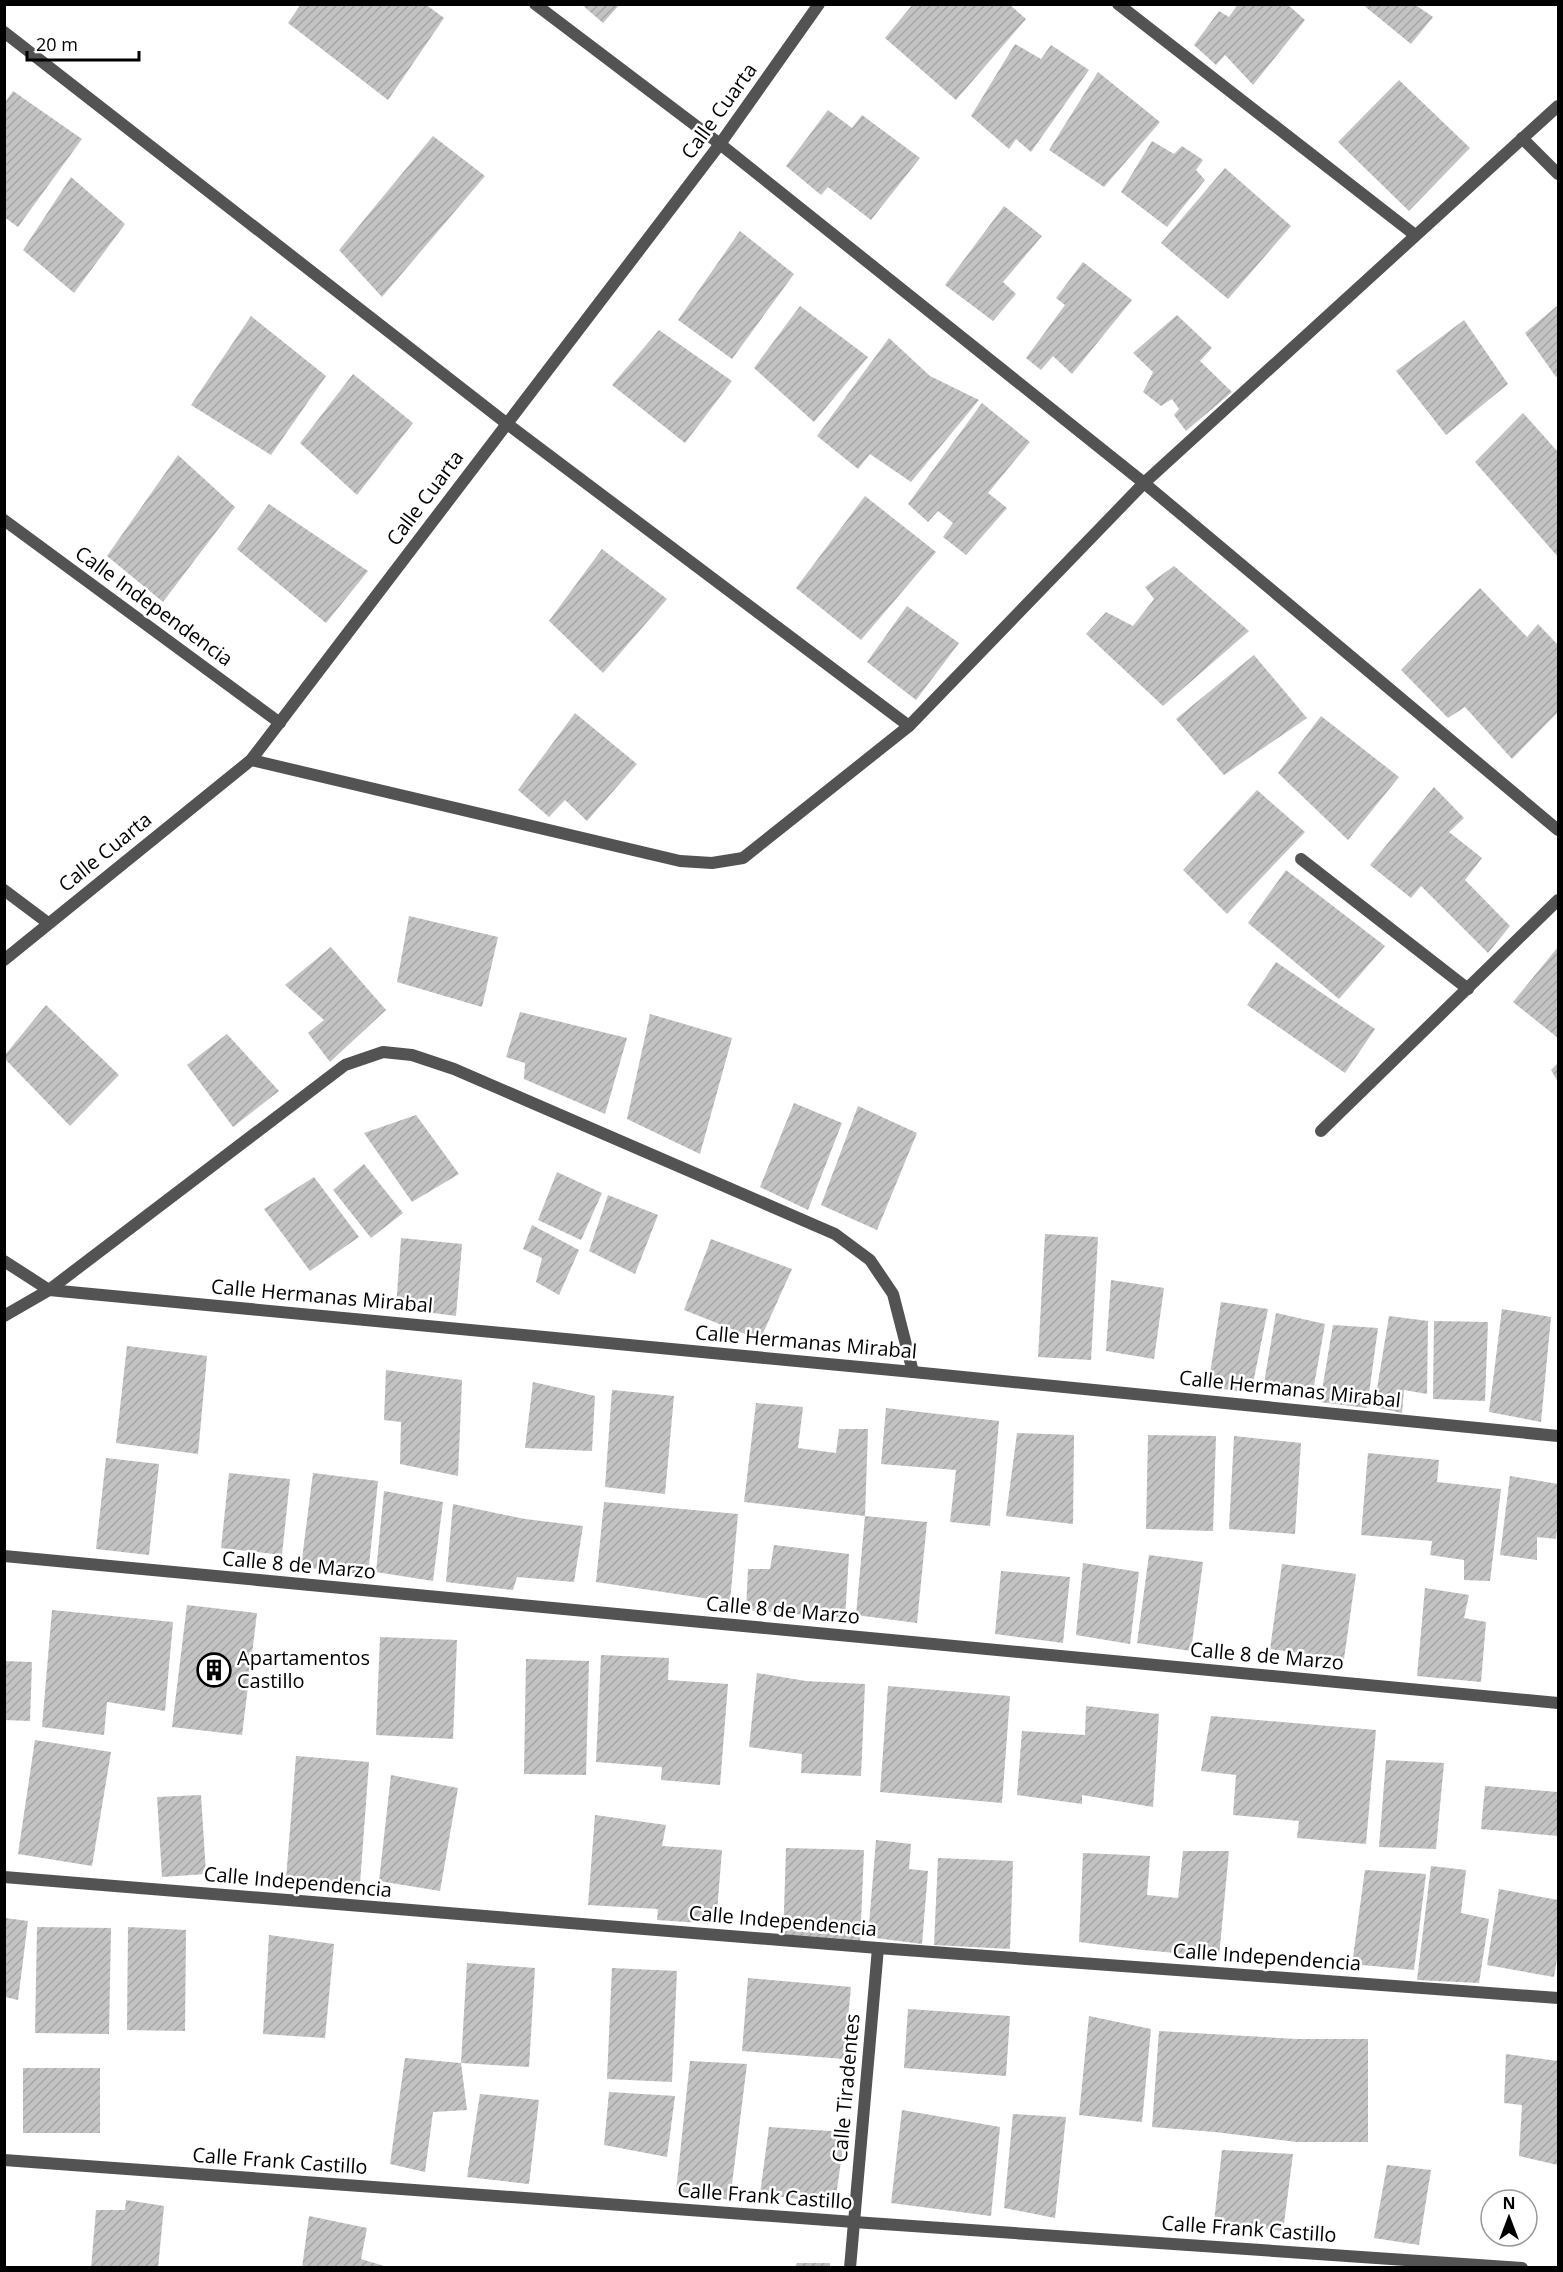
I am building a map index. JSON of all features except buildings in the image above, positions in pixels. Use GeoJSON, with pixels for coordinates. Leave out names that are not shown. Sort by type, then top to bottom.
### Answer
{"type":"FeatureCollection","features":[{"type":"Feature","properties":{"kind":"street"},"geometry":{"type":"LineString","coordinates":[[535,4],[720,144],[1144,483],[1558,830]]}},
{"type":"Feature","properties":{"kind":"street","name":"Calle Cuarta"},"geometry":{"type":"LineString","coordinates":[[4,960],[251,760],[720,144],[819,4]]}},
{"type":"Feature","properties":{"kind":"street"},"geometry":{"type":"LineString","coordinates":[[1118,4],[1415,235]]}},
{"type":"Feature","properties":{"kind":"street"},"geometry":{"type":"LineString","coordinates":[[4,32],[506,423],[909,726]]}},
{"type":"Feature","properties":{"kind":"street"},"geometry":{"type":"LineString","coordinates":[[251,760],[680,861],[712,863],[743,858],[909,726],[1144,483],[1558,106]]}},
{"type":"Feature","properties":{"kind":"street"},"geometry":{"type":"LineString","coordinates":[[1522,138],[1558,174]]}},
{"type":"Feature","properties":{"kind":"street","name":"Calle Independencia"},"geometry":{"type":"LineString","coordinates":[[4,520],[280,723]]}},
{"type":"Feature","properties":{"kind":"street"},"geometry":{"type":"LineString","coordinates":[[1301,859],[1468,988]]}},
{"type":"Feature","properties":{"kind":"street"},"geometry":{"type":"LineString","coordinates":[[4,890],[48,923]]}},
{"type":"Feature","properties":{"kind":"street"},"geometry":{"type":"LineString","coordinates":[[1321,1131],[1558,900]]}},
{"type":"Feature","properties":{"kind":"street"},"geometry":{"type":"LineString","coordinates":[[4,1316],[49,1290],[345,1065],[382,1052],[412,1055],[454,1069],[835,1234],[870,1260],[893,1294],[913,1372]]}},
{"type":"Feature","properties":{"kind":"street"},"geometry":{"type":"LineString","coordinates":[[4,1261],[49,1290]]}},
{"type":"Feature","properties":{"kind":"street","name":"Calle Hermanas Mirabal"},"geometry":{"type":"LineString","coordinates":[[49,1290],[1558,1436]]}},
{"type":"Feature","properties":{"kind":"street","name":"Calle 8 de Marzo"},"geometry":{"type":"LineString","coordinates":[[4,1556],[1558,1703]]}},
{"type":"Feature","properties":{"kind":"street","name":"Calle Independencia"},"geometry":{"type":"LineString","coordinates":[[4,1877],[878,1948],[1558,1998]]}},
{"type":"Feature","properties":{"kind":"street","name":"Calle Tiradentes"},"geometry":{"type":"LineString","coordinates":[[850,2268],[878,1948]]}},
{"type":"Feature","properties":{"kind":"street","name":"Calle Frank Castillo"},"geometry":{"type":"LineString","coordinates":[[4,2160],[1522,2268]]}},
{"type":"Feature","properties":{"kind":"place","name":"Apartamentos Castillo"},"geometry":{"type":"Point","coordinates":[214,1670]}}]}
